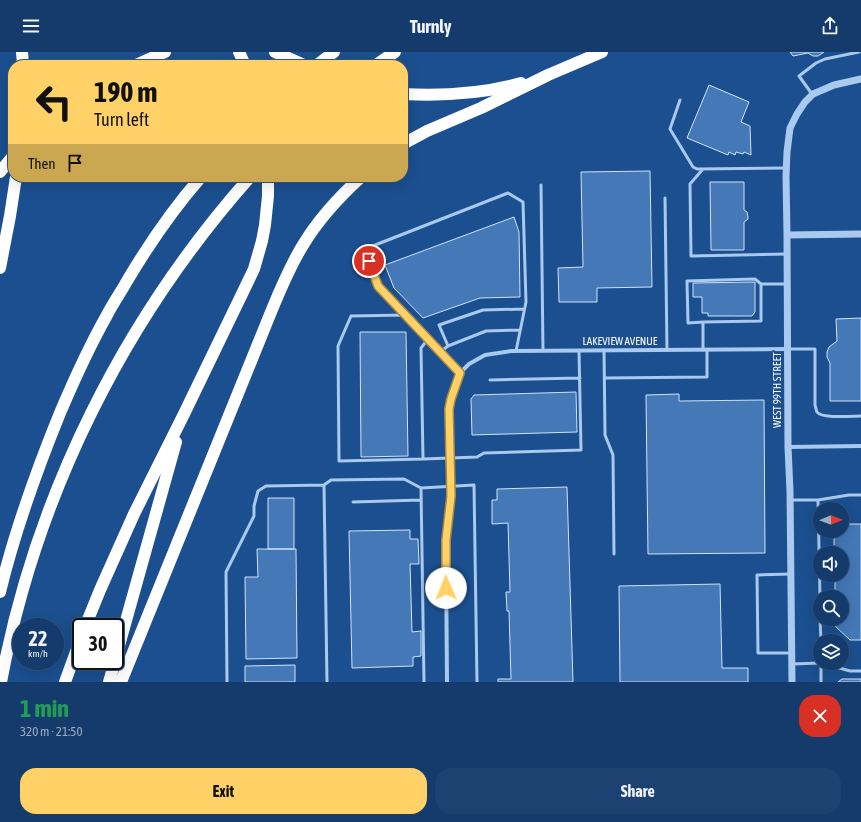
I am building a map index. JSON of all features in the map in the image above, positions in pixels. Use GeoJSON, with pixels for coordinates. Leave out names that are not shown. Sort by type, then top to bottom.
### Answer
{"type":"FeatureCollection","features":[{"type":"Feature","properties":{"kind":"highway"},"geometry":{"type":"LineString","coordinates":[[147,60],[165,52]]}},
{"type":"Feature","properties":{"kind":"highway"},"geometry":{"type":"LineString","coordinates":[[275,52],[293,60]]}},
{"type":"Feature","properties":{"kind":"highway"},"geometry":{"type":"LineString","coordinates":[[324,60],[334,52]]}},
{"type":"Feature","properties":{"kind":"highway"},"geometry":{"type":"LineString","coordinates":[[383,60],[395,52]]}},
{"type":"Feature","properties":{"kind":"highway"},"geometry":{"type":"LineString","coordinates":[[408,141],[548,75],[602,52]]}},
{"type":"Feature","properties":{"kind":"highway"},"geometry":{"type":"LineString","coordinates":[[408,94],[446,95],[490,90],[548,75]]}},
{"type":"Feature","properties":{"kind":"highway"},"geometry":{"type":"LineString","coordinates":[[0,268],[15,182]]}},
{"type":"Feature","properties":{"kind":"highway"},"geometry":{"type":"LineString","coordinates":[[0,592],[9,555],[43,454],[80,368],[107,315],[141,258],[164,224],[197,182]]}},
{"type":"Feature","properties":{"kind":"highway"},"geometry":{"type":"LineString","coordinates":[[1,682],[14,622],[36,547],[80,434],[114,369],[175,270],[202,233],[246,182]]}},
{"type":"Feature","properties":{"kind":"highway"},"geometry":{"type":"LineString","coordinates":[[89,618],[134,514],[254,269],[265,225],[268,182]]}},
{"type":"Feature","properties":{"kind":"highway"},"geometry":{"type":"LineString","coordinates":[[121,682],[289,271],[303,245],[317,225],[335,203],[356,182]]}},
{"type":"Feature","properties":{"kind":"highway"},"geometry":{"type":"LineString","coordinates":[[124,628],[184,414]]}},
{"type":"Feature","properties":{"kind":"highway"},"geometry":{"type":"LineString","coordinates":[[65,682],[72,663]]}},
{"type":"Feature","properties":{"kind":"highway"},"geometry":{"type":"LineString","coordinates":[[109,682],[112,670]]}},
{"type":"Feature","properties":{"kind":"street"},"geometry":{"type":"LineString","coordinates":[[813,94],[834,85],[861,79]]}},
{"type":"Feature","properties":{"kind":"street","name":"WEST 99TH STREET"},"geometry":{"type":"LineString","coordinates":[[792,682],[788,447],[788,235],[786,168],[790,128],[805,102],[813,94]]}},
{"type":"Feature","properties":{"kind":"street"},"geometry":{"type":"LineString","coordinates":[[788,235],[861,234]]}},
{"type":"Feature","properties":{"kind":"street","name":"LAKEVIEW AVENUE"},"geometry":{"type":"LineString","coordinates":[[460,373],[469,364],[485,355],[516,351],[788,349]]}},
{"type":"Feature","properties":{"kind":"street"},"geometry":{"type":"LineString","coordinates":[[447,682],[446,551],[451,503],[449,409],[460,373]]}},
{"type":"Feature","properties":{"kind":"street"},"geometry":{"type":"LineString","coordinates":[[788,447],[861,446]]}},
{"type":"Feature","properties":{"kind":"lane"},"geometry":{"type":"LineString","coordinates":[[813,94],[799,76],[816,63],[825,59],[859,52]]}},
{"type":"Feature","properties":{"kind":"lane"},"geometry":{"type":"LineString","coordinates":[[680,100],[670,130],[693,167],[697,169],[786,168]]}},
{"type":"Feature","properties":{"kind":"lane"},"geometry":{"type":"LineString","coordinates":[[703,169],[690,184],[691,256],[788,254]]}},
{"type":"Feature","properties":{"kind":"lane"},"geometry":{"type":"LineString","coordinates":[[541,185],[543,351]]}},
{"type":"Feature","properties":{"kind":"lane"},"geometry":{"type":"LineString","coordinates":[[460,373],[378,286],[364,249],[508,193],[523,202],[526,302],[516,351]]}},
{"type":"Feature","properties":{"kind":"lane"},"geometry":{"type":"LineString","coordinates":[[665,198],[667,350]]}},
{"type":"Feature","properties":{"kind":"lane"},"geometry":{"type":"LineString","coordinates":[[761,284],[761,321],[688,323],[687,281],[755,279],[761,284],[788,284]]}},
{"type":"Feature","properties":{"kind":"lane"},"geometry":{"type":"LineString","coordinates":[[448,346],[439,325],[483,310],[524,309]]}},
{"type":"Feature","properties":{"kind":"lane"},"geometry":{"type":"LineString","coordinates":[[406,315],[351,316],[338,346],[339,461],[477,457],[484,453],[581,450],[579,351]]}},
{"type":"Feature","properties":{"kind":"lane"},"geometry":{"type":"LineString","coordinates":[[605,378],[707,377],[703,322]]}},
{"type":"Feature","properties":{"kind":"lane"},"geometry":{"type":"LineString","coordinates":[[440,352],[448,346],[486,331],[520,330]]}},
{"type":"Feature","properties":{"kind":"lane"},"geometry":{"type":"LineString","coordinates":[[422,459],[421,348],[428,339]]}},
{"type":"Feature","properties":{"kind":"lane"},"geometry":{"type":"LineString","coordinates":[[788,349],[815,349],[815,405],[817,412],[828,416],[861,416]]}},
{"type":"Feature","properties":{"kind":"lane"},"geometry":{"type":"LineString","coordinates":[[604,350],[606,435],[613,455],[614,554]]}},
{"type":"Feature","properties":{"kind":"lane"},"geometry":{"type":"LineString","coordinates":[[490,380],[580,378]]}},
{"type":"Feature","properties":{"kind":"lane"},"geometry":{"type":"LineString","coordinates":[[228,682],[226,572],[254,516],[254,506],[258,491],[266,486],[324,484],[330,480],[404,479],[421,488],[474,485],[477,682]]}},
{"type":"Feature","properties":{"kind":"lane"},"geometry":{"type":"LineString","coordinates":[[324,484],[327,682]]}},
{"type":"Feature","properties":{"kind":"lane"},"geometry":{"type":"LineString","coordinates":[[421,488],[424,682]]}},
{"type":"Feature","properties":{"kind":"lane"},"geometry":{"type":"LineString","coordinates":[[790,500],[818,500],[849,495],[861,495]]}},
{"type":"Feature","properties":{"kind":"lane"},"geometry":{"type":"LineString","coordinates":[[354,502],[421,500]]}},
{"type":"Feature","properties":{"kind":"lane"},"geometry":{"type":"LineString","coordinates":[[818,500],[820,590]]}},
{"type":"Feature","properties":{"kind":"lane"},"geometry":{"type":"LineString","coordinates":[[791,574],[757,575],[758,654],[792,653]]}},
{"type":"Feature","properties":{"kind":"lane"},"geometry":{"type":"LineString","coordinates":[[792,664],[813,663]]}},
{"type":"Feature","properties":{"kind":"lane"},"geometry":{"type":"LineString","coordinates":[[821,670],[822,682]]}},
{"type":"Feature","properties":{"kind":"lane"},"geometry":{"type":"LineString","coordinates":[[846,670],[861,671]]}},
{"type":"Feature","properties":{"kind":"building"},"geometry":{"type":"Polygon","coordinates":[[[790,52],[824,52],[818,56],[813,56],[808,53],[793,56],[790,52]]]}},
{"type":"Feature","properties":{"kind":"building"},"geometry":{"type":"Polygon","coordinates":[[[709,85],[749,102],[741,122],[750,126],[751,155],[744,152],[743,154],[736,152],[735,155],[729,152],[728,155],[687,138],[709,85]]]}},
{"type":"Feature","properties":{"kind":"building"},"geometry":{"type":"Polygon","coordinates":[[[650,171],[652,287],[597,288],[597,302],[559,302],[558,268],[583,267],[581,172],[650,171]]]}},
{"type":"Feature","properties":{"kind":"building"},"geometry":{"type":"Polygon","coordinates":[[[710,182],[744,182],[744,210],[747,212],[748,219],[744,222],[744,250],[711,250],[710,182]]]}},
{"type":"Feature","properties":{"kind":"building"},"geometry":{"type":"Polygon","coordinates":[[[514,217],[519,232],[520,297],[480,298],[423,318],[394,288],[385,265],[514,217]]]}},
{"type":"Feature","properties":{"kind":"building"},"geometry":{"type":"Polygon","coordinates":[[[755,282],[755,312],[752,316],[708,316],[708,313],[702,313],[702,297],[693,297],[693,283],[755,282]]]}},
{"type":"Feature","properties":{"kind":"building"},"geometry":{"type":"Polygon","coordinates":[[[861,318],[861,401],[830,401],[830,363],[827,357],[827,352],[829,347],[837,341],[836,319],[861,318]]]}},
{"type":"Feature","properties":{"kind":"building"},"geometry":{"type":"Polygon","coordinates":[[[360,332],[406,332],[408,456],[361,457],[360,332]]]}},
{"type":"Feature","properties":{"kind":"building"},"geometry":{"type":"Polygon","coordinates":[[[576,392],[577,432],[472,435],[471,399],[474,395],[576,392]]]}},
{"type":"Feature","properties":{"kind":"building"},"geometry":{"type":"Polygon","coordinates":[[[679,394],[679,401],[764,400],[765,553],[648,554],[646,395],[679,394]]]}},
{"type":"Feature","properties":{"kind":"building"},"geometry":{"type":"Polygon","coordinates":[[[567,487],[573,682],[498,682],[498,679],[511,679],[509,611],[507,611],[506,592],[510,592],[508,523],[492,524],[492,500],[497,500],[497,489],[567,487]]]}},
{"type":"Feature","properties":{"kind":"building"},"geometry":{"type":"Polygon","coordinates":[[[268,498],[294,498],[294,549],[268,549],[268,498]]]}},
{"type":"Feature","properties":{"kind":"building"},"geometry":{"type":"Polygon","coordinates":[[[849,524],[861,524],[861,640],[850,640],[849,634],[844,634],[835,626],[849,626],[849,590],[835,590],[835,582],[849,582],[849,546],[834,546],[834,539],[849,538],[849,524]]]}},
{"type":"Feature","properties":{"kind":"building"},"geometry":{"type":"Polygon","coordinates":[[[410,530],[410,539],[418,539],[419,564],[410,564],[412,632],[421,631],[421,656],[413,657],[413,666],[352,668],[349,531],[410,530]]]}},
{"type":"Feature","properties":{"kind":"building"},"geometry":{"type":"Polygon","coordinates":[[[257,549],[296,549],[297,658],[246,659],[245,577],[258,577],[257,549]]]}},
{"type":"Feature","properties":{"kind":"building"},"geometry":{"type":"Polygon","coordinates":[[[720,584],[722,668],[748,668],[748,682],[620,682],[619,586],[720,584]]]}},
{"type":"Feature","properties":{"kind":"building"},"geometry":{"type":"Polygon","coordinates":[[[295,665],[295,682],[245,682],[245,666],[295,665]]]}},
{"type":"Feature","properties":{"kind":"building"},"geometry":{"type":"Polygon","coordinates":[[[842,679],[861,679],[861,682],[838,682],[842,679]]]}},
{"type":"Feature","properties":{"kind":"route"},"geometry":{"type":"LineString","coordinates":[[369,261],[378,286],[460,373],[449,409],[451,503],[446,540],[446,588]]}}]}
